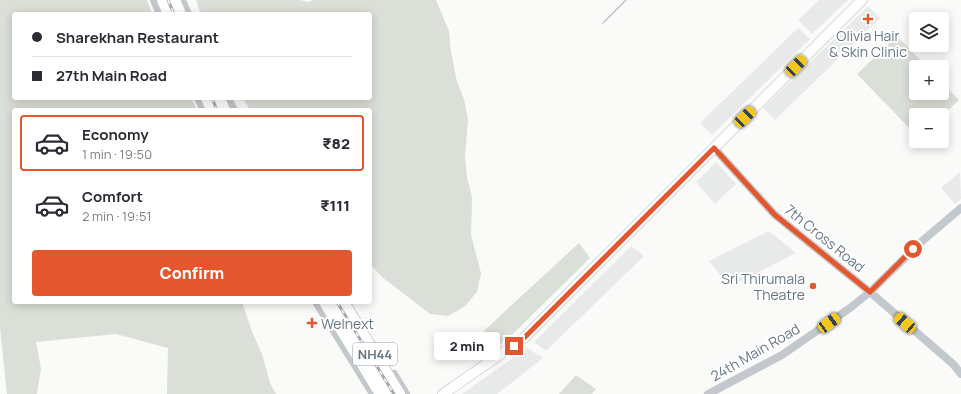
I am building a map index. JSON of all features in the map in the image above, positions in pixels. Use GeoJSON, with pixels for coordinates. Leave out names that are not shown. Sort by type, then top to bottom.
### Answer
{"type":"FeatureCollection","features":[{"type":"Feature","properties":{"kind":"highway"},"geometry":{"type":"LineString","coordinates":[[163,0],[168,12]]}},
{"type":"Feature","properties":{"kind":"highway"},"geometry":{"type":"LineString","coordinates":[[174,0],[179,12]]}},
{"type":"Feature","properties":{"kind":"highway","name":"NH44"},"geometry":{"type":"LineString","coordinates":[[326,304],[381,394]]}},
{"type":"Feature","properties":{"kind":"highway","name":"NH44"},"geometry":{"type":"LineString","coordinates":[[344,304],[399,394]]}},
{"type":"Feature","properties":{"kind":"main road"},"geometry":{"type":"LineString","coordinates":[[443,394],[524,338],[862,0]]}},
{"type":"Feature","properties":{"kind":"main road"},"geometry":{"type":"LineString","coordinates":[[335,304],[389,394]]}},
{"type":"Feature","properties":{"kind":"street"},"geometry":{"type":"LineString","coordinates":[[154,0],[159,12]]}},
{"type":"Feature","properties":{"kind":"street"},"geometry":{"type":"LineString","coordinates":[[182,0],[187,12]]}},
{"type":"Feature","properties":{"kind":"street","name":"7th Cross Road"},"geometry":{"type":"LineString","coordinates":[[714,148],[775,215],[870,292],[953,364],[961,374]]}},
{"type":"Feature","properties":{"kind":"street","name":"24th Main Road"},"geometry":{"type":"LineString","coordinates":[[708,394],[782,355],[870,292],[911,251],[961,208]]}},
{"type":"Feature","properties":{"kind":"street"},"geometry":{"type":"LineString","coordinates":[[317,304],[373,394]]}},
{"type":"Feature","properties":{"kind":"street"},"geometry":{"type":"LineString","coordinates":[[351,304],[406,394]]}},
{"type":"Feature","properties":{"kind":"shaded area"},"geometry":{"type":"Polygon","coordinates":[[[0,0],[147,0],[151,12],[12,12],[12,100],[192,100],[196,108],[12,108],[12,304],[243,304],[251,329],[262,354],[270,383],[276,394],[167,394],[168,348],[116,334],[36,342],[41,369],[37,394],[7,394],[0,328],[0,0]]]}},
{"type":"Feature","properties":{"kind":"shaded area"},"geometry":{"type":"Polygon","coordinates":[[[196,0],[300,0],[308,2],[313,0],[436,0],[449,31],[457,82],[464,99],[468,119],[465,158],[467,178],[472,197],[471,235],[481,273],[477,292],[465,306],[448,316],[430,314],[382,277],[372,266],[372,108],[249,108],[244,100],[372,100],[372,12],[200,12],[196,0]]]}},
{"type":"Feature","properties":{"kind":"shaded area"},"geometry":{"type":"Polygon","coordinates":[[[819,0],[848,0],[812,34],[798,20],[819,0]]]}},
{"type":"Feature","properties":{"kind":"shaded area"},"geometry":{"type":"Polygon","coordinates":[[[868,6],[880,18],[775,120],[763,108],[868,6]]]}},
{"type":"Feature","properties":{"kind":"shaded area"},"geometry":{"type":"Polygon","coordinates":[[[798,28],[810,39],[712,135],[700,123],[798,28]]]}},
{"type":"Feature","properties":{"kind":"shaded area"},"geometry":{"type":"Polygon","coordinates":[[[897,36],[909,48],[909,52],[912,52],[920,60],[909,60],[909,100],[949,100],[949,90],[959,100],[949,109],[949,108],[909,108],[909,128],[857,74],[897,36]]]}},
{"type":"Feature","properties":{"kind":"shaded area"},"geometry":{"type":"Polygon","coordinates":[[[716,162],[736,184],[715,204],[696,182],[716,162]]]}},
{"type":"Feature","properties":{"kind":"shaded area"},"geometry":{"type":"Polygon","coordinates":[[[960,172],[961,199],[955,204],[941,188],[960,172]]]}},
{"type":"Feature","properties":{"kind":"shaded area"},"geometry":{"type":"Polygon","coordinates":[[[769,231],[796,253],[730,287],[709,261],[769,231]]]}},
{"type":"Feature","properties":{"kind":"shaded area"},"geometry":{"type":"Polygon","coordinates":[[[579,243],[590,258],[514,333],[488,354],[475,339],[579,243]]]}},
{"type":"Feature","properties":{"kind":"shaded area"},"geometry":{"type":"Polygon","coordinates":[[[631,246],[644,256],[546,351],[534,342],[631,246]]]}},
{"type":"Feature","properties":{"kind":"shaded area"},"geometry":{"type":"Polygon","coordinates":[[[527,348],[543,358],[497,394],[462,394],[527,348]]]}},
{"type":"Feature","properties":{"kind":"shaded area"},"geometry":{"type":"Polygon","coordinates":[[[576,375],[596,389],[592,394],[559,394],[576,375]]]}},
{"type":"Feature","properties":{"kind":"waterway"},"geometry":{"type":"LineString","coordinates":[[603,23],[626,0]]}},
{"type":"Feature","properties":{"kind":"railway"},"geometry":{"type":"LineString","coordinates":[[168,0],[173,12]]}},
{"type":"Feature","properties":{"kind":"railway"},"geometry":{"type":"LineString","coordinates":[[213,100],[216,108]]}},
{"type":"Feature","properties":{"kind":"railway"},"geometry":{"type":"LineString","coordinates":[[338,304],[394,394]]}},
{"type":"Feature","properties":{"kind":"place","name":"Olivia Hair & Skin Clinic"},"geometry":{"type":"Point","coordinates":[868,19]}},
{"type":"Feature","properties":{"kind":"place","name":"Sri Thirumala Theatre"},"geometry":{"type":"Point","coordinates":[813,286]}},
{"type":"Feature","properties":{"kind":"place","name":"Welnext"},"geometry":{"type":"Point","coordinates":[312,323]}},
{"type":"Feature","properties":{"kind":"route"},"geometry":{"type":"LineString","coordinates":[[514,346],[524,338],[656,204],[714,148],[775,215],[870,292],[913,249]]}}]}
